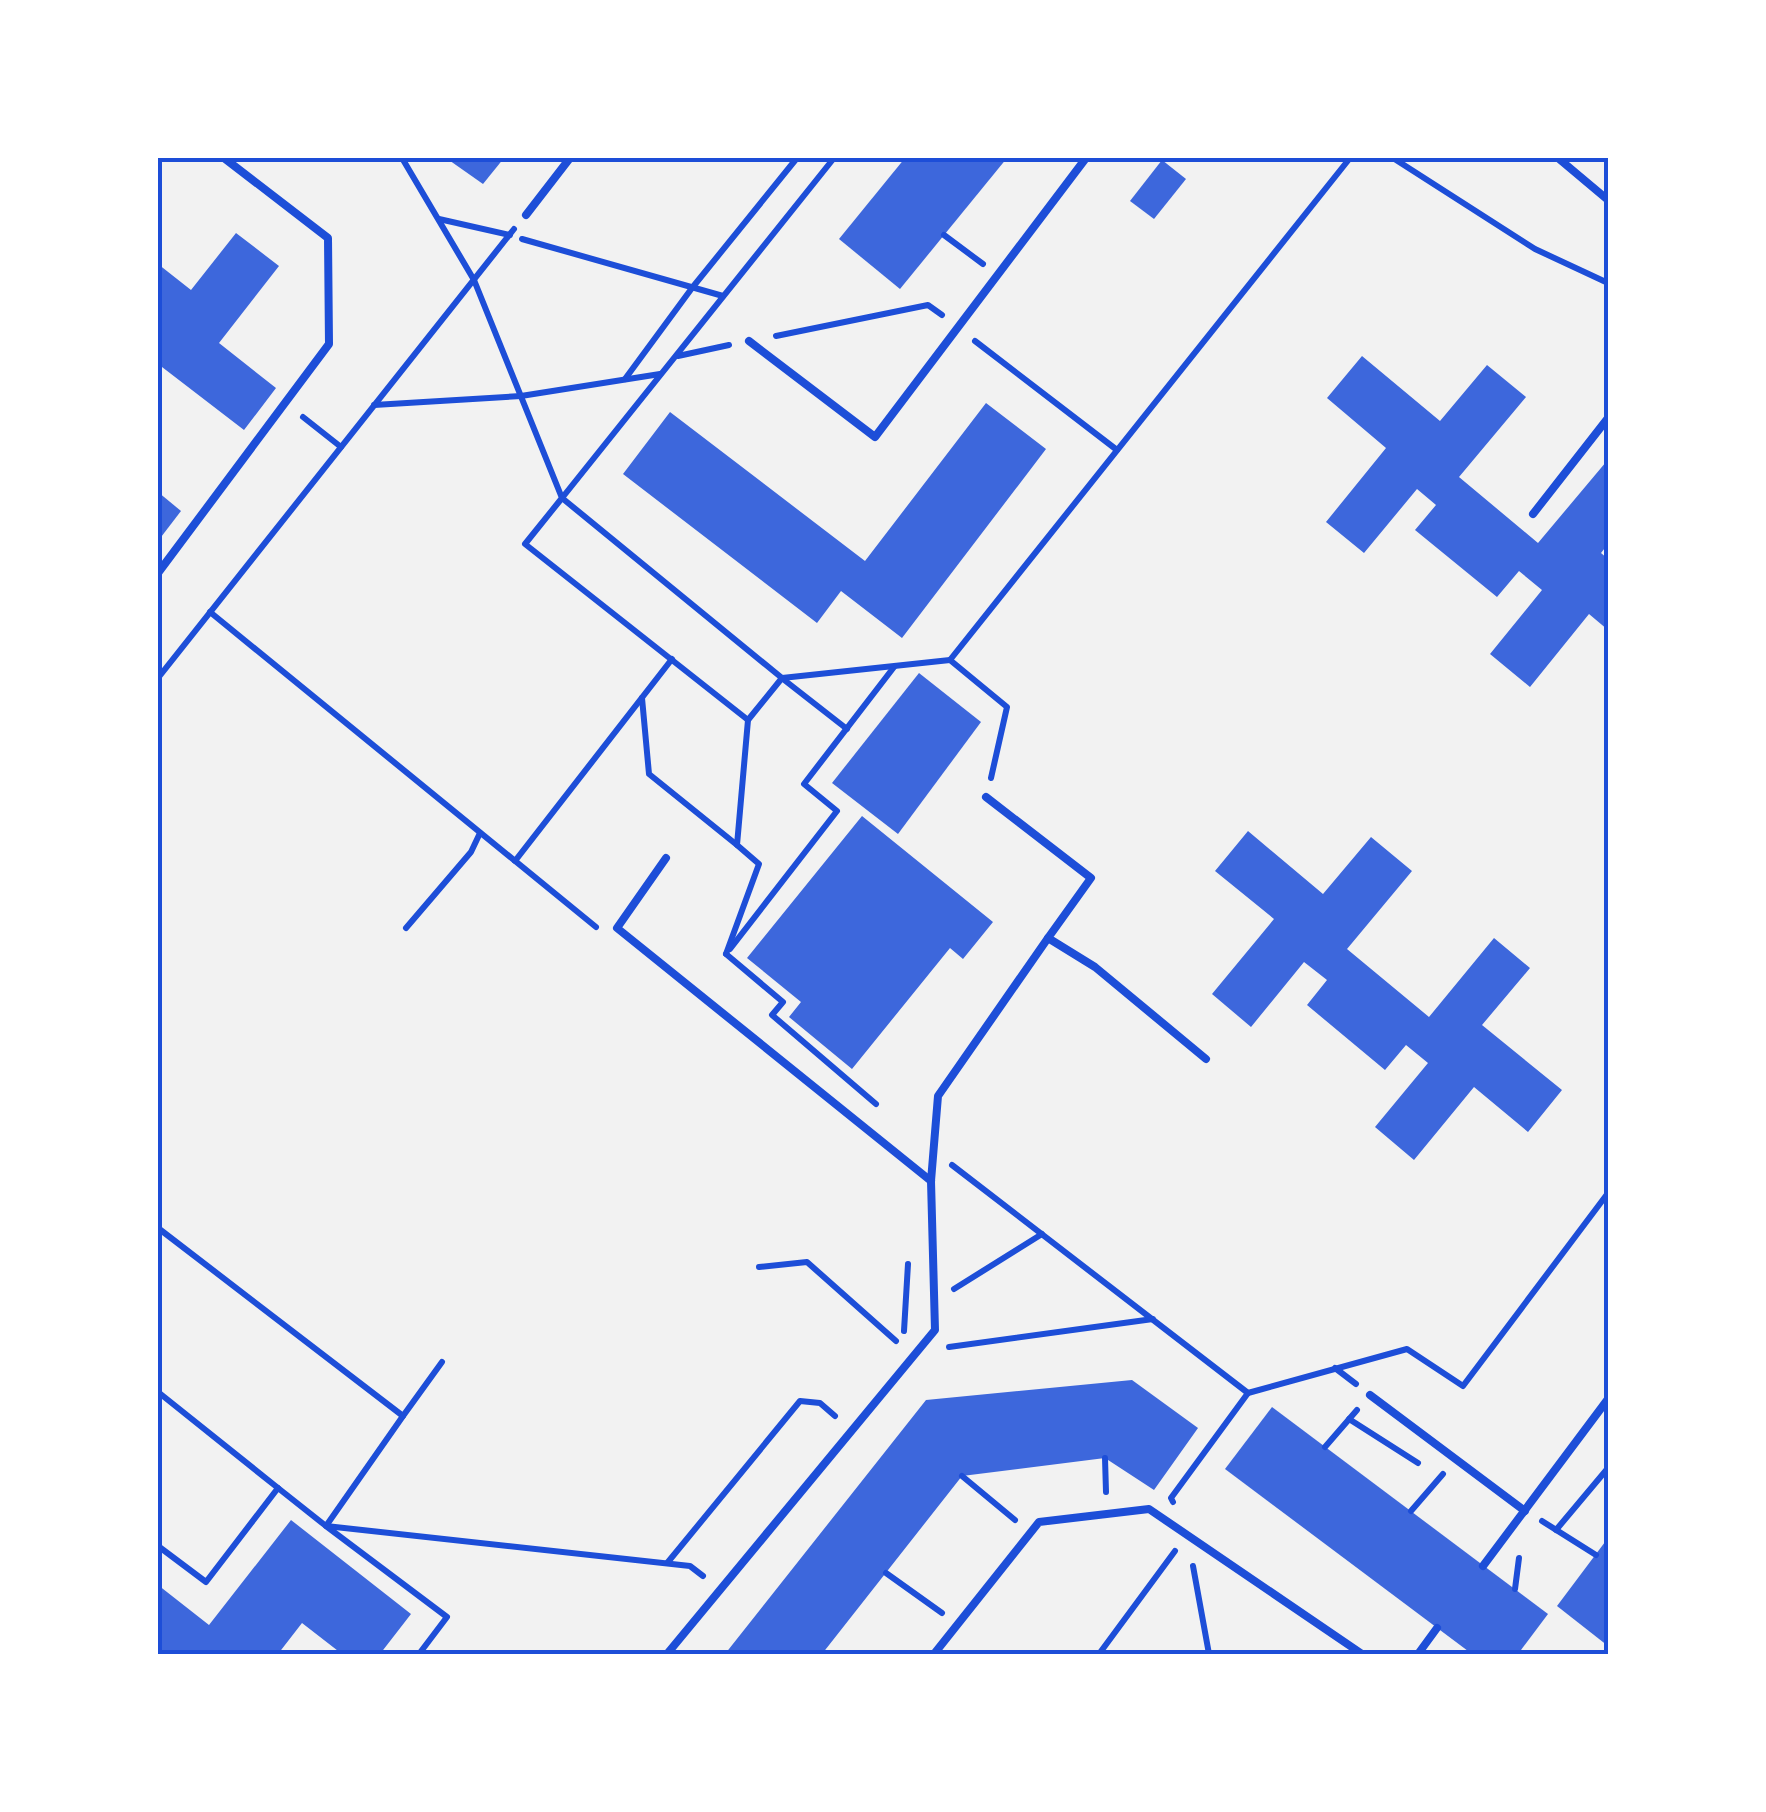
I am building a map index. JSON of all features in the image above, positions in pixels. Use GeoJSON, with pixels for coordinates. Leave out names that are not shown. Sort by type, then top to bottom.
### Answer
{"type":"FeatureCollection","features":[{"type":"Feature","properties":{"kind":"lane"},"geometry":{"type":"LineString","coordinates":[[158,573],[329,344],[328,238],[224,158]]}},
{"type":"Feature","properties":{"kind":"lane"},"geometry":{"type":"LineString","coordinates":[[526,214],[570,158]]}},
{"type":"Feature","properties":{"kind":"lane"},"geometry":{"type":"LineString","coordinates":[[748,341],[875,437],[1086,158]]}},
{"type":"Feature","properties":{"kind":"lane"},"geometry":{"type":"LineString","coordinates":[[1558,158],[1608,200]]}},
{"type":"Feature","properties":{"kind":"lane"},"geometry":{"type":"LineString","coordinates":[[1533,514],[1608,418]]}},
{"type":"Feature","properties":{"kind":"lane"},"geometry":{"type":"LineString","coordinates":[[667,1654],[935,1330],[931,1182],[938,1096],[1091,878],[986,798]]}},
{"type":"Feature","properties":{"kind":"lane"},"geometry":{"type":"LineString","coordinates":[[666,858],[617,928],[931,1182]]}},
{"type":"Feature","properties":{"kind":"lane"},"geometry":{"type":"LineString","coordinates":[[1048,938],[1095,967],[1206,1059]]}},
{"type":"Feature","properties":{"kind":"lane"},"geometry":{"type":"LineString","coordinates":[[1370,1395],[1524,1510]]}},
{"type":"Feature","properties":{"kind":"lane"},"geometry":{"type":"LineString","coordinates":[[1483,1566],[1608,1399]]}},
{"type":"Feature","properties":{"kind":"lane"},"geometry":{"type":"LineString","coordinates":[[934,1654],[1038,1522],[1150,1508],[1362,1654]]}},
{"type":"Feature","properties":{"kind":"lane"},"geometry":{"type":"LineString","coordinates":[[1418,1654],[1436,1628]]}},
{"type":"Feature","properties":{"kind":"path"},"geometry":{"type":"LineString","coordinates":[[402,158],[474,280],[562,498],[846,729]]}},
{"type":"Feature","properties":{"kind":"path"},"geometry":{"type":"LineString","coordinates":[[624,380],[797,158]]}},
{"type":"Feature","properties":{"kind":"path"},"geometry":{"type":"LineString","coordinates":[[748,720],[525,544],[834,158]]}},
{"type":"Feature","properties":{"kind":"path"},"geometry":{"type":"LineString","coordinates":[[737,844],[748,720],[782,678],[950,660],[1350,158]]}},
{"type":"Feature","properties":{"kind":"path"},"geometry":{"type":"LineString","coordinates":[[1393,158],[1535,249],[1608,282]]}},
{"type":"Feature","properties":{"kind":"path"},"geometry":{"type":"LineString","coordinates":[[158,678],[526,214]]}},
{"type":"Feature","properties":{"kind":"path"},"geometry":{"type":"LineString","coordinates":[[438,219],[509,235],[723,296]]}},
{"type":"Feature","properties":{"kind":"path"},"geometry":{"type":"LineString","coordinates":[[944,236],[997,275]]}},
{"type":"Feature","properties":{"kind":"path"},"geometry":{"type":"LineString","coordinates":[[374,406],[521,396],[661,374]]}},
{"type":"Feature","properties":{"kind":"path"},"geometry":{"type":"LineString","coordinates":[[285,403],[341,447]]}},
{"type":"Feature","properties":{"kind":"path"},"geometry":{"type":"LineString","coordinates":[[210,612],[606,936]]}},
{"type":"Feature","properties":{"kind":"path"},"geometry":{"type":"LineString","coordinates":[[515,861],[672,659]]}},
{"type":"Feature","properties":{"kind":"path"},"geometry":{"type":"LineString","coordinates":[[950,660],[1008,708],[986,798]]}},
{"type":"Feature","properties":{"kind":"path"},"geometry":{"type":"LineString","coordinates":[[726,954],[836,810],[804,784],[894,666]]}},
{"type":"Feature","properties":{"kind":"path"},"geometry":{"type":"LineString","coordinates":[[642,697],[649,774],[759,864],[726,954]]}},
{"type":"Feature","properties":{"kind":"path"},"geometry":{"type":"LineString","coordinates":[[406,928],[470,852],[480,833]]}},
{"type":"Feature","properties":{"kind":"path"},"geometry":{"type":"LineString","coordinates":[[726,954],[783,1002],[772,1015],[890,1115]]}},
{"type":"Feature","properties":{"kind":"path"},"geometry":{"type":"LineString","coordinates":[[952,1184],[956,1147]]}},
{"type":"Feature","properties":{"kind":"path"},"geometry":{"type":"LineString","coordinates":[[934,1150],[1248,1392]]}},
{"type":"Feature","properties":{"kind":"path"},"geometry":{"type":"LineString","coordinates":[[1209,1654],[1187,1534],[1172,1498],[1248,1392],[1407,1350],[1462,1386],[1608,1193]]}},
{"type":"Feature","properties":{"kind":"path"},"geometry":{"type":"LineString","coordinates":[[158,1228],[403,1416]]}},
{"type":"Feature","properties":{"kind":"path"},"geometry":{"type":"LineString","coordinates":[[950,1273],[950,1291],[1042,1234]]}},
{"type":"Feature","properties":{"kind":"path"},"geometry":{"type":"LineString","coordinates":[[884,1356],[904,1332],[908,1258]]}},
{"type":"Feature","properties":{"kind":"path"},"geometry":{"type":"LineString","coordinates":[[759,1267],[807,1262],[896,1341]]}},
{"type":"Feature","properties":{"kind":"path"},"geometry":{"type":"LineString","coordinates":[[949,1347],[1152,1319]]}},
{"type":"Feature","properties":{"kind":"path"},"geometry":{"type":"LineString","coordinates":[[936,1362],[949,1347],[949,1328]]}},
{"type":"Feature","properties":{"kind":"path"},"geometry":{"type":"LineString","coordinates":[[326,1526],[442,1362]]}},
{"type":"Feature","properties":{"kind":"path"},"geometry":{"type":"LineString","coordinates":[[158,1392],[447,1617],[419,1654]]}},
{"type":"Feature","properties":{"kind":"path"},"geometry":{"type":"LineString","coordinates":[[1324,1447],[1370,1395]]}},
{"type":"Feature","properties":{"kind":"path"},"geometry":{"type":"LineString","coordinates":[[667,1564],[800,1401],[820,1403],[835,1416]]}},
{"type":"Feature","properties":{"kind":"path"},"geometry":{"type":"LineString","coordinates":[[823,1430],[847,1401]]}},
{"type":"Feature","properties":{"kind":"path"},"geometry":{"type":"LineString","coordinates":[[1349,1419],[1440,1477]]}},
{"type":"Feature","properties":{"kind":"path"},"geometry":{"type":"LineString","coordinates":[[1105,1458],[1107,1514]]}},
{"type":"Feature","properties":{"kind":"path"},"geometry":{"type":"LineString","coordinates":[[1411,1511],[1456,1459]]}},
{"type":"Feature","properties":{"kind":"path"},"geometry":{"type":"LineString","coordinates":[[1556,1530],[1608,1468]]}},
{"type":"Feature","properties":{"kind":"path"},"geometry":{"type":"LineString","coordinates":[[962,1476],[1030,1532]]}},
{"type":"Feature","properties":{"kind":"path"},"geometry":{"type":"LineString","coordinates":[[158,1546],[206,1582],[278,1488]]}},
{"type":"Feature","properties":{"kind":"path"},"geometry":{"type":"LineString","coordinates":[[1524,1510],[1596,1555]]}},
{"type":"Feature","properties":{"kind":"path"},"geometry":{"type":"LineString","coordinates":[[326,1526],[690,1566],[704,1577],[716,1562]]}},
{"type":"Feature","properties":{"kind":"path"},"geometry":{"type":"LineString","coordinates":[[1099,1654],[1187,1534]]}},
{"type":"Feature","properties":{"kind":"path"},"geometry":{"type":"LineString","coordinates":[[886,1572],[958,1624]]}},
{"type":"Feature","properties":{"kind":"building"},"geometry":{"type":"Polygon","coordinates":[[[446,158],[504,158],[483,184],[446,158]]]}},
{"type":"Feature","properties":{"kind":"building"},"geometry":{"type":"Polygon","coordinates":[[[905,158],[1007,158],[900,289],[839,239],[905,158]]]}},
{"type":"Feature","properties":{"kind":"building"},"geometry":{"type":"Polygon","coordinates":[[[1162,160],[1186,179],[1154,219],[1130,201],[1162,160]]]}},
{"type":"Feature","properties":{"kind":"building"},"geometry":{"type":"Polygon","coordinates":[[[236,233],[279,266],[219,343],[276,388],[244,430],[162,367],[158,373],[158,264],[191,290],[236,233]]]}},
{"type":"Feature","properties":{"kind":"building"},"geometry":{"type":"Polygon","coordinates":[[[1362,356],[1440,421],[1487,365],[1526,397],[1459,477],[1538,543],[1608,464],[1608,544],[1601,553],[1608,559],[1608,630],[1589,614],[1530,687],[1490,654],[1542,590],[1519,571],[1497,597],[1415,530],[1436,505],[1417,489],[1364,553],[1326,522],[1386,448],[1327,398],[1362,356]]]}},
{"type":"Feature","properties":{"kind":"building"},"geometry":{"type":"Polygon","coordinates":[[[986,403],[1046,449],[902,638],[841,591],[817,623],[623,474],[670,412],[865,561],[986,403]]]}},
{"type":"Feature","properties":{"kind":"building"},"geometry":{"type":"Polygon","coordinates":[[[158,492],[181,511],[158,541],[158,492]]]}},
{"type":"Feature","properties":{"kind":"building"},"geometry":{"type":"Polygon","coordinates":[[[919,673],[981,722],[898,834],[832,783],[919,673]]]}},
{"type":"Feature","properties":{"kind":"building"},"geometry":{"type":"Polygon","coordinates":[[[862,816],[993,922],[963,959],[950,948],[852,1069],[789,1017],[801,1002],[747,958],[862,816]]]}},
{"type":"Feature","properties":{"kind":"building"},"geometry":{"type":"Polygon","coordinates":[[[1248,831],[1323,894],[1371,837],[1412,871],[1347,949],[1429,1017],[1494,938],[1530,968],[1482,1025],[1562,1090],[1528,1132],[1474,1087],[1414,1160],[1375,1127],[1428,1063],[1406,1045],[1385,1070],[1307,1005],[1327,980],[1304,962],[1251,1027],[1212,994],[1274,919],[1215,871],[1248,831]]]}},
{"type":"Feature","properties":{"kind":"building"},"geometry":{"type":"Polygon","coordinates":[[[1132,1380],[1198,1428],[1154,1490],[1105,1458],[962,1476],[822,1654],[725,1654],[926,1400],[1132,1380]]]}},
{"type":"Feature","properties":{"kind":"building"},"geometry":{"type":"Polygon","coordinates":[[[1272,1407],[1548,1614],[1518,1654],[1472,1654],[1225,1469],[1272,1407]]]}},
{"type":"Feature","properties":{"kind":"building"},"geometry":{"type":"Polygon","coordinates":[[[291,1520],[411,1614],[380,1654],[342,1654],[302,1623],[278,1654],[158,1654],[158,1585],[209,1625],[291,1520]]]}},
{"type":"Feature","properties":{"kind":"building"},"geometry":{"type":"Polygon","coordinates":[[[1608,1538],[1608,1646],[1557,1606],[1608,1538]]]}}]}
